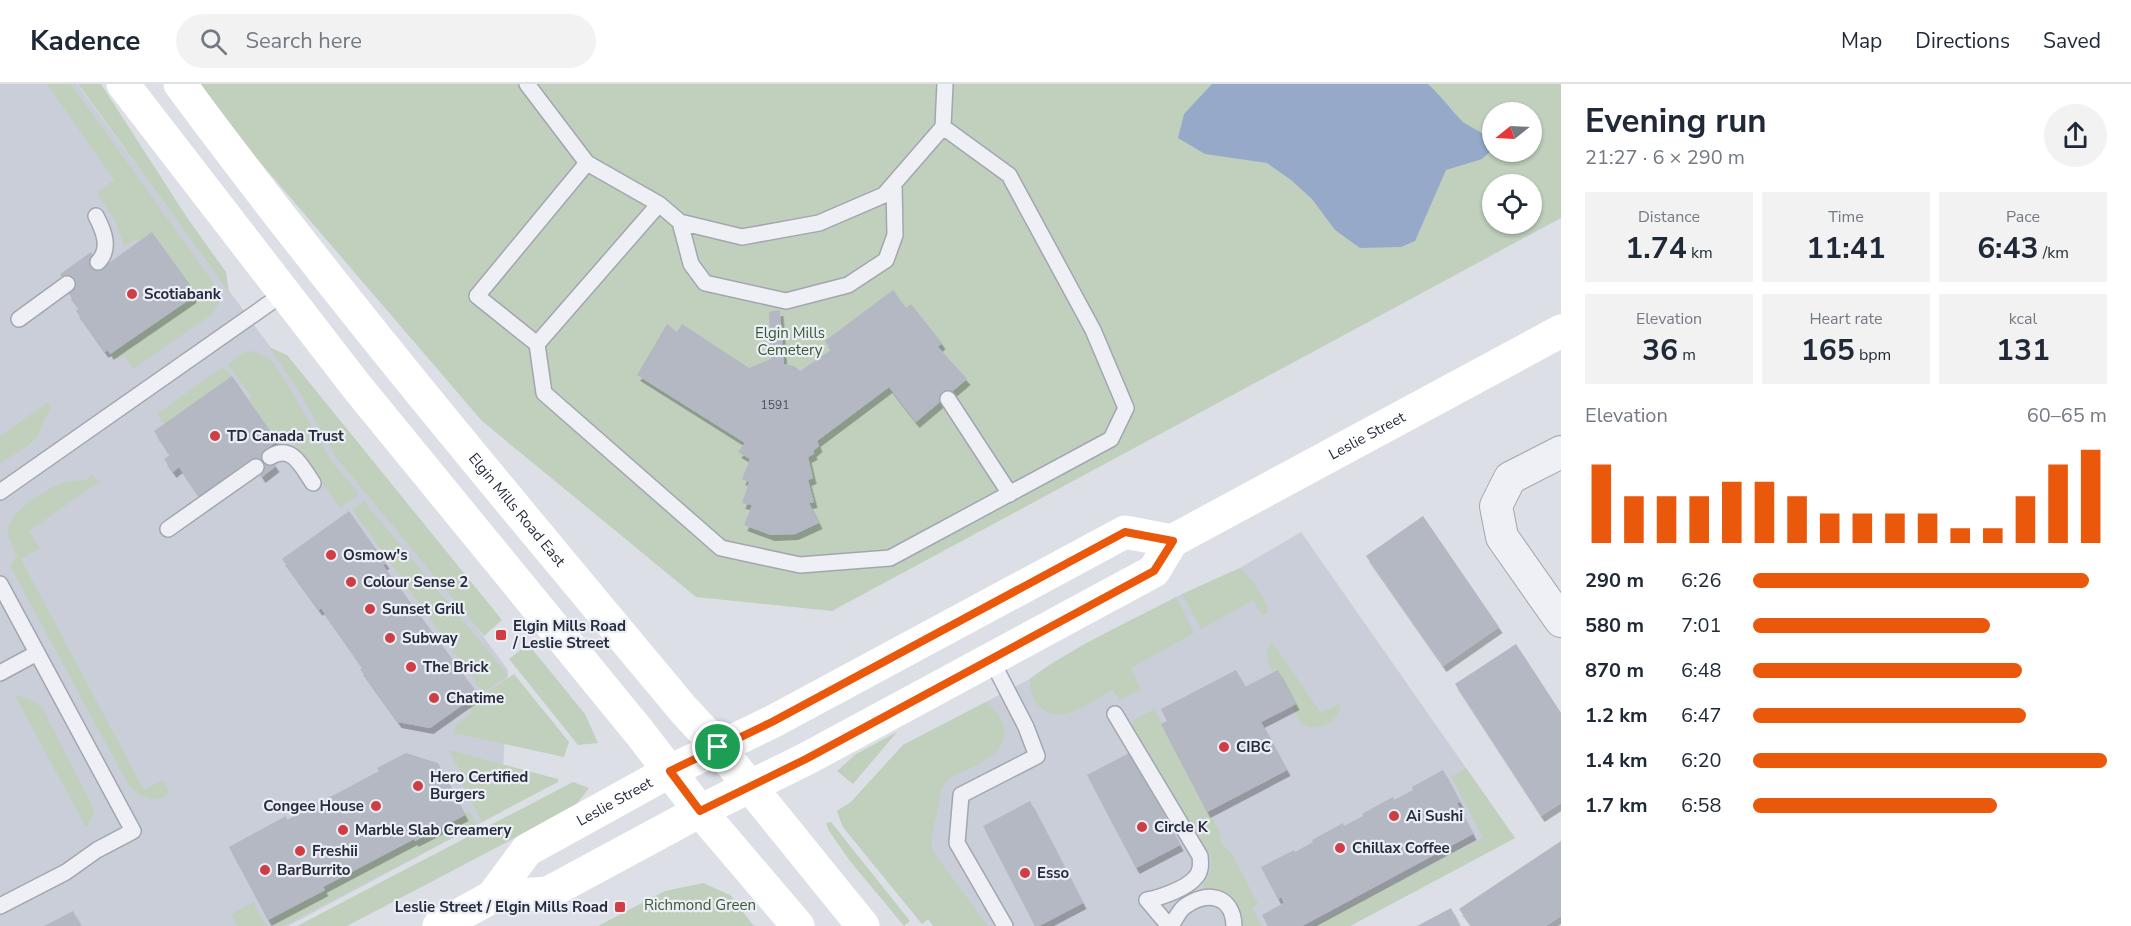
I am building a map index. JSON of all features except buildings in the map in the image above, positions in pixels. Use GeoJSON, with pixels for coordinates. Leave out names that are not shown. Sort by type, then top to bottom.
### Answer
{"type":"FeatureCollection","features":[{"type":"Feature","properties":{"kind":"main road"},"geometry":{"type":"LineString","coordinates":[[123,84],[364,396],[670,771],[700,811],[798,926]]}},
{"type":"Feature","properties":{"kind":"main road","name":"Elgin Mills Road East"},"geometry":{"type":"LineString","coordinates":[[180,84],[251,179],[450,426],[864,926]]}},
{"type":"Feature","properties":{"kind":"main road","name":"Leslie Street"},"geometry":{"type":"LineString","coordinates":[[439,926],[492,897],[548,893],[700,811],[991,660],[1154,571],[1173,541],[1561,331]]}},
{"type":"Feature","properties":{"kind":"main road","name":"Leslie Street"},"geometry":{"type":"LineString","coordinates":[[492,897],[527,850],[670,771],[772,722],[1125,532],[1173,541]]}},
{"type":"Feature","properties":{"kind":"street"},"geometry":{"type":"LineString","coordinates":[[1561,452],[1510,478],[1496,506],[1502,537],[1561,621]]}},
{"type":"Feature","properties":{"kind":"lane"},"geometry":{"type":"LineString","coordinates":[[527,84],[587,163],[658,204],[680,222],[742,237],[819,223],[884,195],[943,127],[945,84]]}},
{"type":"Feature","properties":{"kind":"lane"},"geometry":{"type":"LineString","coordinates":[[587,163],[477,296],[537,344],[544,393],[721,548],[800,565],[890,558],[1111,439],[1126,408],[1093,330],[1009,175],[943,127]]}},
{"type":"Feature","properties":{"kind":"lane"},"geometry":{"type":"LineString","coordinates":[[680,222],[691,264],[705,283],[786,301],[849,285],[886,260],[895,235],[894,184]]}},
{"type":"Feature","properties":{"kind":"lane"},"geometry":{"type":"LineString","coordinates":[[537,344],[658,204]]}},
{"type":"Feature","properties":{"kind":"lane"},"geometry":{"type":"LineString","coordinates":[[96,216],[106,242],[104,253],[98,262]]}},
{"type":"Feature","properties":{"kind":"lane"},"geometry":{"type":"LineString","coordinates":[[19,319],[67,285]]}},
{"type":"Feature","properties":{"kind":"lane"},"geometry":{"type":"LineString","coordinates":[[0,492],[284,293]]}},
{"type":"Feature","properties":{"kind":"lane"},"geometry":{"type":"LineString","coordinates":[[948,399],[1010,494]]}},
{"type":"Feature","properties":{"kind":"lane"},"geometry":{"type":"LineString","coordinates":[[270,457],[279,453],[291,454],[313,483]]}},
{"type":"Feature","properties":{"kind":"lane"},"geometry":{"type":"LineString","coordinates":[[168,529],[256,467]]}},
{"type":"Feature","properties":{"kind":"lane"},"geometry":{"type":"LineString","coordinates":[[0,584],[133,831],[97,850],[66,872],[0,906]]}},
{"type":"Feature","properties":{"kind":"lane"},"geometry":{"type":"LineString","coordinates":[[0,673],[37,653]]}},
{"type":"Feature","properties":{"kind":"lane"},"geometry":{"type":"LineString","coordinates":[[991,660],[1026,727],[1037,756],[961,795],[957,843],[1005,926]]}},
{"type":"Feature","properties":{"kind":"lane"},"geometry":{"type":"LineString","coordinates":[[1115,714],[1200,856],[1201,867],[1194,880],[1160,898],[1147,900],[1170,926],[1182,908],[1198,899],[1215,897],[1226,902],[1232,910],[1234,926]]}},
{"type":"Feature","properties":{"kind":"shaded area"},"geometry":{"type":"Polygon","coordinates":[[[0,84],[77,84],[508,670],[501,812],[288,926],[0,926],[0,84]]]}},
{"type":"Feature","properties":{"kind":"shaded area"},"geometry":{"type":"Polygon","coordinates":[[[1301,532],[1515,838],[1350,926],[933,926],[928,919],[922,924],[843,827],[837,811],[851,802],[903,745],[1030,679],[1104,635],[1176,597],[1240,568],[1301,532]]]}},
{"type":"Feature","properties":{"kind":"green space"},"geometry":{"type":"Polygon","coordinates":[[[47,84],[71,84],[220,292],[220,302],[211,315],[133,369],[124,355],[117,360],[112,353],[196,293],[152,232],[138,242],[135,239],[124,247],[115,220],[98,196],[98,192],[114,180],[47,84]]]}},
{"type":"Feature","properties":{"kind":"green space"},"geometry":{"type":"Polygon","coordinates":[[[78,84],[101,84],[188,219],[226,272],[229,292],[78,84]]]}},
{"type":"Feature","properties":{"kind":"green space","name":"Elgin Mills Cemetery"},"geometry":{"type":"Polygon","coordinates":[[[201,84],[1561,84],[1561,218],[1542,228],[1542,174],[1482,174],[1482,234],[1531,234],[832,611],[696,597],[482,421],[234,132],[201,84]]]}},
{"type":"Feature","properties":{"kind":"green space"},"geometry":{"type":"Polygon","coordinates":[[[269,347],[287,355],[502,620],[484,636],[335,456],[300,393],[269,347]]]}},
{"type":"Feature","properties":{"kind":"green space"},"geometry":{"type":"Polygon","coordinates":[[[251,351],[264,355],[272,361],[332,462],[359,494],[340,508],[289,436],[278,443],[249,401],[252,397],[227,364],[243,353],[251,351]]]}},
{"type":"Feature","properties":{"kind":"green space"},"geometry":{"type":"Polygon","coordinates":[[[222,367],[232,376],[164,424],[157,414],[222,367]]]}},
{"type":"Feature","properties":{"kind":"green space"},"geometry":{"type":"Polygon","coordinates":[[[48,402],[52,409],[36,438],[24,449],[0,464],[0,436],[48,402]]]}},
{"type":"Feature","properties":{"kind":"green space"},"geometry":{"type":"Polygon","coordinates":[[[90,474],[100,481],[29,531],[40,548],[21,559],[144,790],[164,781],[168,790],[167,796],[161,798],[144,797],[126,781],[10,566],[17,556],[10,541],[8,529],[17,513],[49,489],[63,483],[87,480],[90,474]]]}},
{"type":"Feature","properties":{"kind":"green space"},"geometry":{"type":"Polygon","coordinates":[[[364,501],[508,675],[483,693],[352,509],[364,501]]]}},
{"type":"Feature","properties":{"kind":"green space"},"geometry":{"type":"Polygon","coordinates":[[[1240,568],[1263,596],[1267,614],[1262,615],[1253,600],[1201,629],[1182,594],[1240,568]]]}},
{"type":"Feature","properties":{"kind":"green space"},"geometry":{"type":"Polygon","coordinates":[[[1176,597],[1194,633],[1131,668],[1140,690],[1120,700],[1113,690],[1065,714],[1050,713],[1039,706],[1032,693],[1030,679],[1081,646],[1176,597]]]}},
{"type":"Feature","properties":{"kind":"green space"},"geometry":{"type":"Polygon","coordinates":[[[1272,642],[1321,713],[1340,703],[1340,710],[1332,721],[1320,727],[1301,723],[1268,663],[1267,650],[1272,642]]]}},
{"type":"Feature","properties":{"kind":"green space"},"geometry":{"type":"Polygon","coordinates":[[[528,644],[585,714],[598,743],[578,745],[509,659],[528,644]]]}},
{"type":"Feature","properties":{"kind":"green space"},"geometry":{"type":"Polygon","coordinates":[[[514,674],[569,742],[564,757],[454,733],[456,725],[472,713],[468,706],[514,674]]]}},
{"type":"Feature","properties":{"kind":"green space"},"geometry":{"type":"Polygon","coordinates":[[[14,694],[34,701],[43,709],[92,805],[94,813],[88,826],[85,826],[14,694]]]}},
{"type":"Feature","properties":{"kind":"green space"},"geometry":{"type":"Polygon","coordinates":[[[986,702],[1000,717],[1003,724],[1004,736],[1001,745],[986,760],[946,781],[942,788],[931,841],[932,850],[988,926],[933,926],[928,919],[922,924],[843,827],[837,811],[851,802],[903,745],[986,702]]]}},
{"type":"Feature","properties":{"kind":"green space"},"geometry":{"type":"Polygon","coordinates":[[[1154,709],[1219,830],[1222,844],[1232,854],[1258,904],[1252,908],[1262,926],[1243,926],[1240,910],[1232,898],[1219,891],[1203,889],[1203,884],[1211,870],[1210,855],[1132,725],[1134,720],[1154,709]]]}},
{"type":"Feature","properties":{"kind":"green space"},"geometry":{"type":"Polygon","coordinates":[[[897,732],[853,784],[837,771],[856,754],[897,732]]]}},
{"type":"Feature","properties":{"kind":"green space"},"geometry":{"type":"Polygon","coordinates":[[[448,750],[558,779],[558,782],[482,822],[458,776],[462,774],[448,750]]]}},
{"type":"Feature","properties":{"kind":"green space"},"geometry":{"type":"Polygon","coordinates":[[[1466,768],[1515,838],[1350,926],[1312,926],[1483,838],[1451,777],[1466,768]]]}},
{"type":"Feature","properties":{"kind":"green space"},"geometry":{"type":"Polygon","coordinates":[[[573,782],[589,788],[576,805],[347,926],[297,926],[573,782]]]}},
{"type":"Feature","properties":{"kind":"green space"},"geometry":{"type":"Polygon","coordinates":[[[469,811],[477,825],[283,926],[276,926],[270,914],[469,811]]]}},
{"type":"Feature","properties":{"kind":"green space"},"geometry":{"type":"Polygon","coordinates":[[[831,822],[910,921],[904,926],[850,861],[829,831],[826,823],[831,822]]]}},
{"type":"Feature","properties":{"kind":"green space","name":"Richmond Green"},"geometry":{"type":"Polygon","coordinates":[[[703,883],[730,895],[754,926],[598,926],[665,891],[703,883]]]}},
{"type":"Feature","properties":{"kind":"green space"},"geometry":{"type":"Polygon","coordinates":[[[253,902],[266,926],[237,926],[231,914],[253,902]]]}},
{"type":"Feature","properties":{"kind":"water"},"geometry":{"type":"Polygon","coordinates":[[[1212,84],[1428,84],[1464,123],[1482,134],[1482,159],[1446,170],[1415,241],[1401,247],[1360,248],[1335,230],[1312,199],[1267,163],[1205,154],[1178,138],[1184,114],[1212,84]]]}},
{"type":"Feature","properties":{"kind":"place","name":"Scotiabank"},"geometry":{"type":"Point","coordinates":[132,294]}},
{"type":"Feature","properties":{"kind":"place","name":"TD Canada Trust"},"geometry":{"type":"Point","coordinates":[215,436]}},
{"type":"Feature","properties":{"kind":"place","name":"Osmow's"},"geometry":{"type":"Point","coordinates":[331,555]}},
{"type":"Feature","properties":{"kind":"place","name":"Colour Sense 2"},"geometry":{"type":"Point","coordinates":[351,582]}},
{"type":"Feature","properties":{"kind":"place","name":"Sunset Grill"},"geometry":{"type":"Point","coordinates":[370,609]}},
{"type":"Feature","properties":{"kind":"place","name":"Elgin Mills Road / Leslie Street"},"geometry":{"type":"Point","coordinates":[501,635]}},
{"type":"Feature","properties":{"kind":"place","name":"Subway"},"geometry":{"type":"Point","coordinates":[390,638]}},
{"type":"Feature","properties":{"kind":"place","name":"The Brick"},"geometry":{"type":"Point","coordinates":[411,667]}},
{"type":"Feature","properties":{"kind":"place","name":"Chatime"},"geometry":{"type":"Point","coordinates":[434,698]}},
{"type":"Feature","properties":{"kind":"place","name":"CIBC"},"geometry":{"type":"Point","coordinates":[1224,747]}},
{"type":"Feature","properties":{"kind":"place","name":"Hero Certified Burgers"},"geometry":{"type":"Point","coordinates":[418,786]}},
{"type":"Feature","properties":{"kind":"place","name":"Congee House"},"geometry":{"type":"Point","coordinates":[376,806]}},
{"type":"Feature","properties":{"kind":"place","name":"Ai Sushi"},"geometry":{"type":"Point","coordinates":[1394,816]}},
{"type":"Feature","properties":{"kind":"place","name":"Circle K"},"geometry":{"type":"Point","coordinates":[1142,827]}},
{"type":"Feature","properties":{"kind":"place","name":"Marble Slab Creamery"},"geometry":{"type":"Point","coordinates":[343,830]}},
{"type":"Feature","properties":{"kind":"place","name":"Chillax Coffee"},"geometry":{"type":"Point","coordinates":[1340,848]}},
{"type":"Feature","properties":{"kind":"place","name":"Freshii"},"geometry":{"type":"Point","coordinates":[300,851]}},
{"type":"Feature","properties":{"kind":"place","name":"BarBurrito"},"geometry":{"type":"Point","coordinates":[265,870]}},
{"type":"Feature","properties":{"kind":"place","name":"Esso"},"geometry":{"type":"Point","coordinates":[1025,873]}},
{"type":"Feature","properties":{"kind":"place","name":"Leslie Street / Elgin Mills Road"},"geometry":{"type":"Point","coordinates":[620,907]}},
{"type":"Feature","properties":{"kind":"route"},"geometry":{"type":"LineString","coordinates":[[1125,532],[1173,541],[1154,571],[806,759],[700,811],[670,771],[718,747],[772,722],[1125,532]]}}]}
